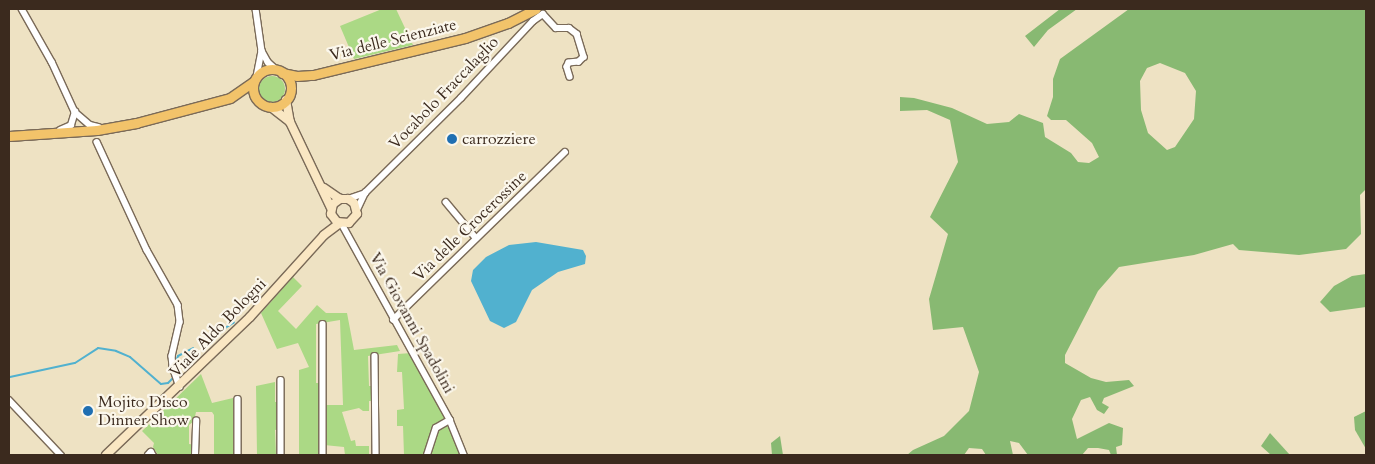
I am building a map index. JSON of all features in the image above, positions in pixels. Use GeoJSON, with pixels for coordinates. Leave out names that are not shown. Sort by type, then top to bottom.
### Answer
{"type":"FeatureCollection","features":[{"type":"Feature","properties":{"kind":"main road","name":"Via delle Scienziate"},"geometry":{"type":"LineString","coordinates":[[280,72],[297,76],[313,75],[466,38],[539,12]]}},
{"type":"Feature","properties":{"kind":"main road"},"geometry":{"type":"LineString","coordinates":[[230,98],[266,70],[280,72],[289,82],[290,122],[323,188],[331,211],[341,224],[352,222],[357,210],[354,203],[323,188]]}},
{"type":"Feature","properties":{"kind":"main road","name":"Via delle Scienziate"},"geometry":{"type":"LineString","coordinates":[[288,97],[300,82],[313,75]]}},
{"type":"Feature","properties":{"kind":"main road"},"geometry":{"type":"LineString","coordinates":[[256,79],[254,93],[260,102]]}},
{"type":"Feature","properties":{"kind":"main road"},"geometry":{"type":"LineString","coordinates":[[9,136],[121,126],[230,98],[244,97],[271,107],[290,122]]}},
{"type":"Feature","properties":{"kind":"main road"},"geometry":{"type":"LineString","coordinates":[[271,107],[280,105],[288,97]]}},
{"type":"Feature","properties":{"kind":"main road"},"geometry":{"type":"LineString","coordinates":[[331,211],[344,199]]}},
{"type":"Feature","properties":{"kind":"main road","name":"Viale Aldo Bologni"},"geometry":{"type":"LineString","coordinates":[[324,235],[331,211]]}},
{"type":"Feature","properties":{"kind":"main road","name":"Viale Aldo Bologni"},"geometry":{"type":"LineString","coordinates":[[106,455],[250,318],[324,235],[341,224]]}},
{"type":"Feature","properties":{"kind":"street"},"geometry":{"type":"LineString","coordinates":[[22,9],[52,62],[75,112],[90,125],[121,126]]}},
{"type":"Feature","properties":{"kind":"street"},"geometry":{"type":"LineString","coordinates":[[256,9],[262,51],[256,79]]}},
{"type":"Feature","properties":{"kind":"street"},"geometry":{"type":"LineString","coordinates":[[539,12],[556,28],[569,28],[577,34],[584,57],[579,62],[569,64],[567,67],[570,77]]}},
{"type":"Feature","properties":{"kind":"street","name":"Vocabolo Fraccalaglio"},"geometry":{"type":"LineString","coordinates":[[365,193],[461,98],[533,21],[539,12]]}},
{"type":"Feature","properties":{"kind":"street"},"geometry":{"type":"LineString","coordinates":[[262,51],[268,62],[280,72]]}},
{"type":"Feature","properties":{"kind":"street"},"geometry":{"type":"LineString","coordinates":[[34,135],[68,128],[73,122],[75,112]]}},
{"type":"Feature","properties":{"kind":"street"},"geometry":{"type":"LineString","coordinates":[[97,142],[147,250],[178,305],[180,322],[172,356],[172,367],[180,386]]}},
{"type":"Feature","properties":{"kind":"street","name":"Via delle Crocerossine"},"geometry":{"type":"LineString","coordinates":[[393,320],[565,152]]}},
{"type":"Feature","properties":{"kind":"street"},"geometry":{"type":"LineString","coordinates":[[344,199],[365,193]]}},
{"type":"Feature","properties":{"kind":"street"},"geometry":{"type":"LineString","coordinates":[[357,210],[365,193]]}},
{"type":"Feature","properties":{"kind":"street"},"geometry":{"type":"LineString","coordinates":[[446,202],[476,238]]}},
{"type":"Feature","properties":{"kind":"street","name":"Via Giovanni Spadolini"},"geometry":{"type":"LineString","coordinates":[[352,222],[352,238]]}},
{"type":"Feature","properties":{"kind":"street","name":"Via Giovanni Spadolini"},"geometry":{"type":"LineString","coordinates":[[341,224],[352,238],[393,320],[450,420],[464,455]]}},
{"type":"Feature","properties":{"kind":"street"},"geometry":{"type":"LineString","coordinates":[[323,324],[323,455]]}},
{"type":"Feature","properties":{"kind":"street"},"geometry":{"type":"LineString","coordinates":[[375,356],[376,455]]}},
{"type":"Feature","properties":{"kind":"street"},"geometry":{"type":"LineString","coordinates":[[281,380],[281,455]]}},
{"type":"Feature","properties":{"kind":"street"},"geometry":{"type":"LineString","coordinates":[[238,399],[238,455]]}},
{"type":"Feature","properties":{"kind":"street"},"geometry":{"type":"LineString","coordinates":[[9,400],[61,455]]}},
{"type":"Feature","properties":{"kind":"street"},"geometry":{"type":"LineString","coordinates":[[427,455],[436,428],[450,420]]}},
{"type":"Feature","properties":{"kind":"street"},"geometry":{"type":"LineString","coordinates":[[195,455],[196,421]]}},
{"type":"Feature","properties":{"kind":"green space"},"geometry":{"type":"Polygon","coordinates":[[[382,9],[396,9],[413,45],[354,59],[340,26],[382,9]]]}},
{"type":"Feature","properties":{"kind":"green space"},"geometry":{"type":"Polygon","coordinates":[[[1060,9],[1077,9],[1048,30],[1034,47],[1025,36],[1060,9]]]}},
{"type":"Feature","properties":{"kind":"green space"},"geometry":{"type":"Polygon","coordinates":[[[1129,9],[1366,9],[1366,189],[1360,195],[1361,234],[1346,249],[1299,255],[1239,250],[1233,244],[1194,255],[1119,267],[1098,291],[1065,355],[1065,363],[1091,378],[1106,382],[1129,380],[1134,386],[1104,398],[1102,403],[1109,407],[1104,414],[1097,410],[1090,397],[1081,400],[1072,419],[1077,439],[1109,423],[1123,428],[1122,445],[1116,447],[1117,455],[1111,455],[1109,450],[1088,448],[1082,455],[1028,455],[1019,443],[1010,441],[1013,455],[986,455],[982,449],[969,448],[964,455],[907,455],[913,450],[944,436],[969,411],[979,372],[963,327],[933,330],[929,299],[948,234],[930,217],[958,162],[950,120],[927,110],[900,111],[900,97],[914,98],[952,108],[987,124],[1009,122],[1019,114],[1043,123],[1045,137],[1071,153],[1078,162],[1089,163],[1099,157],[1092,143],[1066,120],[1051,120],[1047,116],[1053,97],[1053,79],[1060,59],[1129,9]],[[1160,63],[1147,68],[1140,81],[1141,110],[1148,133],[1167,150],[1175,147],[1194,119],[1196,91],[1185,73],[1160,63]]]}},
{"type":"Feature","properties":{"kind":"green space"},"geometry":{"type":"Polygon","coordinates":[[[272,76],[281,80],[285,89],[281,98],[272,102],[263,98],[259,89],[263,80],[272,76]]]}},
{"type":"Feature","properties":{"kind":"green space"},"geometry":{"type":"Polygon","coordinates":[[[1366,274],[1366,307],[1330,312],[1320,302],[1334,286],[1352,276],[1366,274]]]}},
{"type":"Feature","properties":{"kind":"green space"},"geometry":{"type":"Polygon","coordinates":[[[293,277],[302,286],[278,311],[296,329],[317,305],[326,313],[347,313],[354,350],[397,345],[400,351],[368,356],[369,386],[376,386],[376,401],[369,401],[369,411],[363,411],[359,408],[342,412],[351,441],[355,440],[356,446],[369,446],[369,455],[345,455],[344,447],[324,445],[323,455],[299,455],[299,370],[309,367],[298,343],[277,349],[261,313],[293,277]],[[340,320],[316,324],[316,383],[323,383],[323,405],[343,405],[340,320]]]}},
{"type":"Feature","properties":{"kind":"green space"},"geometry":{"type":"Polygon","coordinates":[[[411,353],[446,419],[434,426],[424,455],[404,455],[403,426],[397,426],[397,410],[404,409],[402,372],[397,372],[398,354],[411,353]]]}},
{"type":"Feature","properties":{"kind":"green space"},"geometry":{"type":"Polygon","coordinates":[[[201,374],[212,403],[233,398],[233,449],[238,449],[238,455],[214,455],[214,415],[212,412],[196,412],[194,421],[189,425],[189,444],[196,445],[195,455],[158,455],[153,447],[154,443],[142,431],[201,374]]]}},
{"type":"Feature","properties":{"kind":"green space"},"geometry":{"type":"Polygon","coordinates":[[[275,382],[275,402],[281,402],[281,429],[275,430],[276,455],[257,455],[256,386],[275,382]]]}},
{"type":"Feature","properties":{"kind":"green space"},"geometry":{"type":"Polygon","coordinates":[[[1366,411],[1366,449],[1355,430],[1354,417],[1366,411]]]}},
{"type":"Feature","properties":{"kind":"green space"},"geometry":{"type":"Polygon","coordinates":[[[447,426],[452,429],[462,455],[430,455],[439,430],[447,426]]]}},
{"type":"Feature","properties":{"kind":"green space"},"geometry":{"type":"Polygon","coordinates":[[[1270,433],[1290,455],[1271,455],[1261,446],[1270,433]]]}},
{"type":"Feature","properties":{"kind":"green space"},"geometry":{"type":"Polygon","coordinates":[[[780,436],[783,455],[772,455],[771,443],[780,436]]]}},
{"type":"Feature","properties":{"kind":"water"},"geometry":{"type":"Polygon","coordinates":[[[536,242],[583,250],[586,256],[585,264],[558,272],[532,290],[516,322],[504,328],[490,321],[471,281],[473,270],[486,257],[509,245],[536,242]]]}},
{"type":"Feature","properties":{"kind":"waterway"},"geometry":{"type":"LineString","coordinates":[[202,343],[234,322]]}},
{"type":"Feature","properties":{"kind":"waterway"},"geometry":{"type":"LineString","coordinates":[[10,377],[75,363],[98,348],[116,351],[130,357],[161,384],[168,383],[172,379]]}},
{"type":"Feature","properties":{"kind":"waterway"},"geometry":{"type":"LineString","coordinates":[[176,361],[178,356],[193,348]]}},
{"type":"Feature","properties":{"kind":"place","name":"carrozziere"},"geometry":{"type":"Point","coordinates":[452,139]}},
{"type":"Feature","properties":{"kind":"place","name":"Mojito Disco Dinner Show"},"geometry":{"type":"Point","coordinates":[88,411]}}]}
